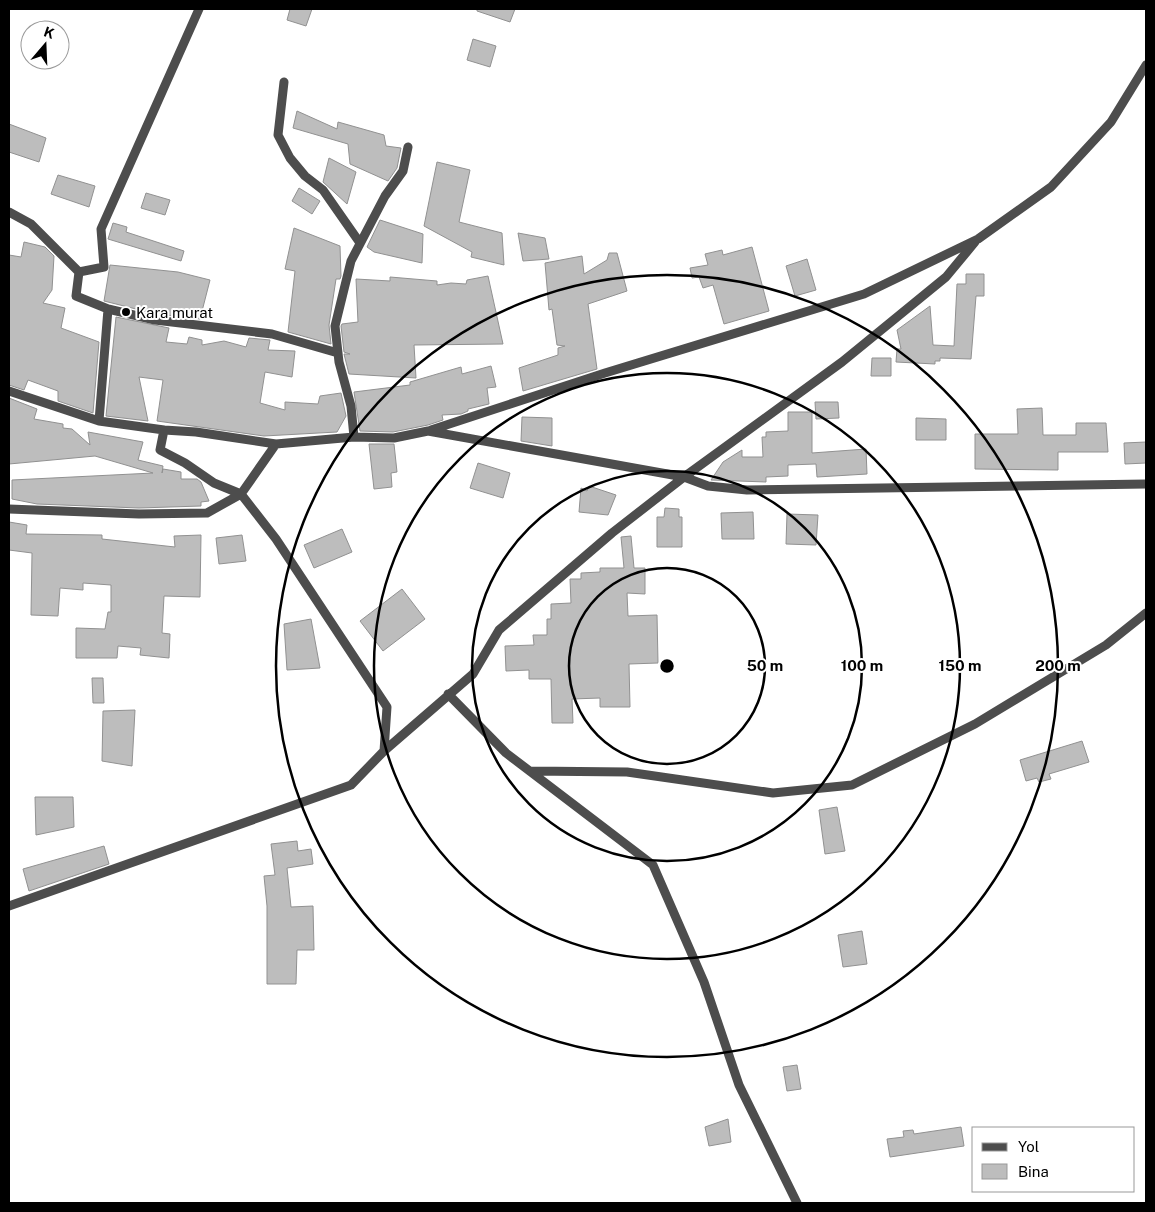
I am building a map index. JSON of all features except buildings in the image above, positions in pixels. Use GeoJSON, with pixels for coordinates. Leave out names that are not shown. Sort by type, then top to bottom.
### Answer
{"type":"FeatureCollection","features":[{"type":"Feature","properties":{"kind":"street"},"geometry":{"type":"LineString","coordinates":[[79,272],[104,267],[101,229],[199,9]]}},
{"type":"Feature","properties":{"kind":"street"},"geometry":{"type":"LineString","coordinates":[[9,392],[99,421],[164,430],[196,432],[276,444],[354,437],[394,438],[428,431],[605,373],[864,294],[978,239],[1051,187],[1110,122],[1146,66]]}},
{"type":"Feature","properties":{"kind":"street"},"geometry":{"type":"LineString","coordinates":[[284,82],[278,135],[290,158],[306,176],[323,190],[360,243]]}},
{"type":"Feature","properties":{"kind":"street"},"geometry":{"type":"LineString","coordinates":[[354,437],[350,406],[338,353],[335,326],[351,261],[385,196],[403,171],[408,147]]}},
{"type":"Feature","properties":{"kind":"street"},"geometry":{"type":"LineString","coordinates":[[9,212],[31,224],[79,272]]}},
{"type":"Feature","properties":{"kind":"street"},"geometry":{"type":"LineString","coordinates":[[9,906],[351,785],[384,751],[473,674],[499,630],[612,532],[842,362],[946,277],[978,239]]}},
{"type":"Feature","properties":{"kind":"street"},"geometry":{"type":"LineString","coordinates":[[79,272],[76,296],[108,309],[155,320],[272,334],[338,353]]}},
{"type":"Feature","properties":{"kind":"street"},"geometry":{"type":"LineString","coordinates":[[99,421],[108,309]]}},
{"type":"Feature","properties":{"kind":"street"},"geometry":{"type":"LineString","coordinates":[[164,430],[160,450],[185,462],[214,484],[241,494],[276,539],[387,707],[384,751]]}},
{"type":"Feature","properties":{"kind":"street"},"geometry":{"type":"LineString","coordinates":[[428,431],[684,477],[708,486],[747,490],[1146,484]]}},
{"type":"Feature","properties":{"kind":"street"},"geometry":{"type":"LineString","coordinates":[[9,509],[139,514],[208,514],[241,494],[276,444]]}},
{"type":"Feature","properties":{"kind":"street"},"geometry":{"type":"LineString","coordinates":[[531,771],[627,772],[773,793],[852,785],[975,724],[1106,645],[1146,612]]}},
{"type":"Feature","properties":{"kind":"street"},"geometry":{"type":"LineString","coordinates":[[448,694],[506,753],[653,865],[704,982],[739,1085],[797,1203]]}},
{"type":"Feature","properties":{"kind":"place","name":"Kara murat"},"geometry":{"type":"Point","coordinates":[126,312]}}]}
